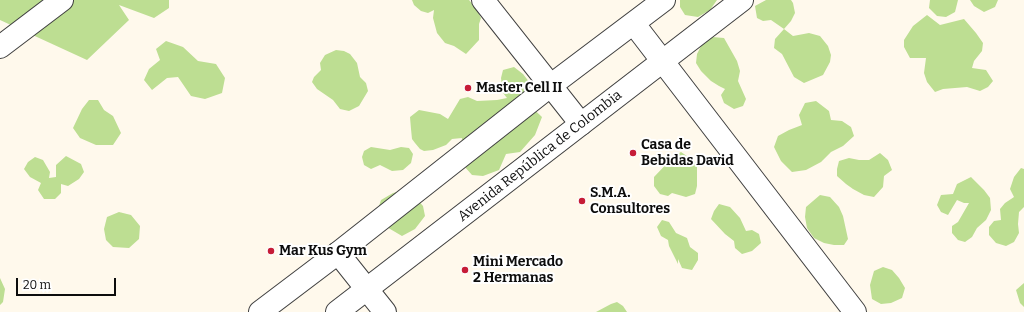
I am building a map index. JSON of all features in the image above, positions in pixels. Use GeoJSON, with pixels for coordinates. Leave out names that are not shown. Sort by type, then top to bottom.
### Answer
{"type":"FeatureCollection","features":[{"type":"Feature","properties":{"kind":"street"},"geometry":{"type":"LineString","coordinates":[[0,47],[62,0]]}},
{"type":"Feature","properties":{"kind":"street"},"geometry":{"type":"LineString","coordinates":[[483,0],[581,124]]}},
{"type":"Feature","properties":{"kind":"street"},"geometry":{"type":"LineString","coordinates":[[260,312],[338,253],[550,86],[664,0]]}},
{"type":"Feature","properties":{"kind":"street","name":"Avenida República de Colombia"},"geometry":{"type":"LineString","coordinates":[[337,312],[742,0]]}},
{"type":"Feature","properties":{"kind":"street"},"geometry":{"type":"LineString","coordinates":[[634,24],[855,312]]}},
{"type":"Feature","properties":{"kind":"street"},"geometry":{"type":"LineString","coordinates":[[338,253],[384,312]]}},
{"type":"Feature","properties":{"kind":"green space"},"geometry":{"type":"Polygon","coordinates":[[[0,0],[169,0],[169,8],[154,18],[119,5],[129,20],[87,60],[0,20],[0,0]]]}},
{"type":"Feature","properties":{"kind":"green space"},"geometry":{"type":"Polygon","coordinates":[[[412,0],[469,0],[476,8],[481,18],[479,24],[479,40],[466,54],[454,46],[445,43],[437,33],[433,18],[434,10],[428,13],[421,11],[414,5],[412,0]]]}},
{"type":"Feature","properties":{"kind":"green space"},"geometry":{"type":"Polygon","coordinates":[[[680,0],[717,0],[710,10],[698,17],[685,15],[680,7],[680,0]]]}},
{"type":"Feature","properties":{"kind":"green space"},"geometry":{"type":"Polygon","coordinates":[[[766,0],[791,0],[793,3],[795,13],[791,21],[784,29],[771,20],[763,21],[757,18],[755,6],[766,0]]]}},
{"type":"Feature","properties":{"kind":"green space"},"geometry":{"type":"Polygon","coordinates":[[[930,0],[958,0],[955,12],[946,17],[937,16],[929,8],[930,0]]]}},
{"type":"Feature","properties":{"kind":"green space"},"geometry":{"type":"Polygon","coordinates":[[[970,0],[998,0],[995,7],[984,12],[974,6],[970,0]]]}},
{"type":"Feature","properties":{"kind":"green space"},"geometry":{"type":"Polygon","coordinates":[[[927,15],[940,25],[964,19],[976,33],[983,43],[982,51],[974,61],[972,68],[986,70],[993,81],[988,87],[980,91],[967,87],[943,89],[935,92],[927,82],[924,73],[926,58],[910,58],[904,47],[904,40],[913,26],[927,15]]]}},
{"type":"Feature","properties":{"kind":"green space"},"geometry":{"type":"Polygon","coordinates":[[[784,29],[793,36],[809,33],[820,36],[828,46],[831,55],[830,62],[823,75],[804,83],[794,77],[782,54],[774,48],[775,39],[784,29]]]}},
{"type":"Feature","properties":{"kind":"green space"},"geometry":{"type":"Polygon","coordinates":[[[712,37],[724,38],[737,61],[740,71],[738,81],[746,99],[743,106],[734,109],[724,103],[721,95],[725,89],[711,81],[701,71],[696,63],[697,54],[703,42],[712,37]]]}},
{"type":"Feature","properties":{"kind":"green space"},"geometry":{"type":"Polygon","coordinates":[[[166,41],[183,47],[198,61],[216,64],[225,78],[222,93],[205,99],[191,96],[178,77],[167,78],[152,90],[144,80],[149,69],[160,60],[156,49],[166,41]]]}},
{"type":"Feature","properties":{"kind":"green space"},"geometry":{"type":"Polygon","coordinates":[[[336,50],[344,51],[350,54],[357,63],[360,77],[366,83],[368,91],[359,106],[349,111],[340,109],[333,100],[317,89],[312,82],[314,77],[321,70],[320,63],[325,55],[336,50]]]}},
{"type":"Feature","properties":{"kind":"green space"},"geometry":{"type":"Polygon","coordinates":[[[514,67],[523,74],[530,83],[523,99],[542,117],[535,135],[520,152],[506,154],[499,170],[483,176],[472,175],[464,166],[461,148],[462,138],[452,139],[446,145],[433,150],[424,151],[420,149],[412,139],[410,117],[419,110],[440,114],[448,119],[460,99],[468,97],[477,101],[507,98],[503,93],[501,78],[503,70],[514,67]]]}},
{"type":"Feature","properties":{"kind":"green space"},"geometry":{"type":"Polygon","coordinates":[[[89,100],[98,100],[104,110],[113,116],[121,133],[113,145],[96,145],[80,138],[73,128],[82,109],[89,100]]]}},
{"type":"Feature","properties":{"kind":"green space"},"geometry":{"type":"Polygon","coordinates":[[[816,101],[829,111],[831,120],[842,121],[851,127],[854,136],[843,146],[831,152],[821,162],[806,170],[792,172],[781,161],[774,147],[778,136],[802,125],[799,115],[805,103],[816,101]]]}},
{"type":"Feature","properties":{"kind":"green space"},"geometry":{"type":"Polygon","coordinates":[[[371,147],[390,150],[401,147],[409,148],[413,154],[411,163],[403,170],[392,171],[380,165],[371,169],[364,165],[362,157],[364,151],[371,147]]]}},
{"type":"Feature","properties":{"kind":"green space"},"geometry":{"type":"Polygon","coordinates":[[[681,152],[697,163],[697,186],[695,194],[686,197],[672,193],[668,196],[660,194],[654,186],[654,177],[674,156],[681,152]]]}},
{"type":"Feature","properties":{"kind":"green space"},"geometry":{"type":"Polygon","coordinates":[[[880,153],[888,160],[892,170],[884,176],[883,187],[874,197],[864,195],[853,189],[837,176],[839,161],[849,158],[869,160],[880,153]]]}},
{"type":"Feature","properties":{"kind":"green space"},"geometry":{"type":"Polygon","coordinates":[[[66,156],[81,164],[84,172],[79,179],[68,186],[61,184],[61,193],[55,199],[44,199],[38,190],[41,183],[30,177],[24,169],[28,162],[35,157],[43,160],[50,172],[49,178],[56,177],[56,165],[66,156]]]}},
{"type":"Feature","properties":{"kind":"green space"},"geometry":{"type":"Polygon","coordinates":[[[1021,168],[1024,169],[1024,207],[1019,212],[1019,233],[1014,242],[1006,246],[996,243],[989,235],[989,227],[994,221],[1001,220],[1000,209],[1005,203],[1014,197],[1010,189],[1014,177],[1021,168]]]}},
{"type":"Feature","properties":{"kind":"green space"},"geometry":{"type":"Polygon","coordinates":[[[971,177],[990,198],[991,210],[986,220],[977,228],[972,237],[965,242],[958,240],[952,233],[952,226],[958,222],[969,203],[964,203],[957,200],[948,215],[941,212],[937,205],[941,195],[953,194],[957,184],[971,177]]]}},
{"type":"Feature","properties":{"kind":"green space"},"geometry":{"type":"Polygon","coordinates":[[[408,189],[423,206],[425,216],[415,229],[402,236],[385,226],[377,212],[381,200],[393,193],[408,189]]]}},
{"type":"Feature","properties":{"kind":"green space"},"geometry":{"type":"Polygon","coordinates":[[[820,195],[830,197],[839,207],[843,216],[848,239],[844,245],[824,243],[814,238],[807,228],[805,217],[806,207],[820,195]]]}},
{"type":"Feature","properties":{"kind":"green space"},"geometry":{"type":"Polygon","coordinates":[[[719,204],[730,207],[740,218],[746,231],[752,230],[759,234],[761,243],[752,251],[742,254],[735,248],[734,241],[711,219],[719,204]]]}},
{"type":"Feature","properties":{"kind":"green space"},"geometry":{"type":"Polygon","coordinates":[[[119,212],[131,215],[140,226],[139,239],[129,248],[113,247],[106,240],[104,229],[107,217],[119,212]]]}},
{"type":"Feature","properties":{"kind":"green space"},"geometry":{"type":"Polygon","coordinates":[[[662,220],[669,222],[676,233],[687,238],[690,247],[698,253],[698,260],[692,270],[682,268],[678,259],[678,264],[669,246],[668,240],[661,236],[657,227],[662,220]]]}},
{"type":"Feature","properties":{"kind":"green space"},"geometry":{"type":"Polygon","coordinates":[[[883,267],[892,270],[905,288],[902,298],[891,303],[881,304],[872,299],[870,285],[874,271],[883,267]]]}},
{"type":"Feature","properties":{"kind":"green space"},"geometry":{"type":"Polygon","coordinates":[[[0,278],[5,289],[3,302],[0,305],[0,278]]]}},
{"type":"Feature","properties":{"kind":"green space"},"geometry":{"type":"Polygon","coordinates":[[[1024,283],[1024,307],[1020,303],[1016,290],[1024,283]]]}},
{"type":"Feature","properties":{"kind":"green space"},"geometry":{"type":"Polygon","coordinates":[[[617,302],[623,306],[627,312],[596,312],[611,304],[617,302]]]}},
{"type":"Feature","properties":{"kind":"place","name":"Master Cell II"},"geometry":{"type":"Point","coordinates":[468,88]}},
{"type":"Feature","properties":{"kind":"place","name":"Casa de Bebidas David"},"geometry":{"type":"Point","coordinates":[633,153]}},
{"type":"Feature","properties":{"kind":"place","name":"S.M.A. Consultores"},"geometry":{"type":"Point","coordinates":[582,201]}},
{"type":"Feature","properties":{"kind":"place","name":"Mar Kus Gym"},"geometry":{"type":"Point","coordinates":[271,251]}},
{"type":"Feature","properties":{"kind":"place","name":"Mini Mercado 2 Hermanas"},"geometry":{"type":"Point","coordinates":[465,270]}}]}
